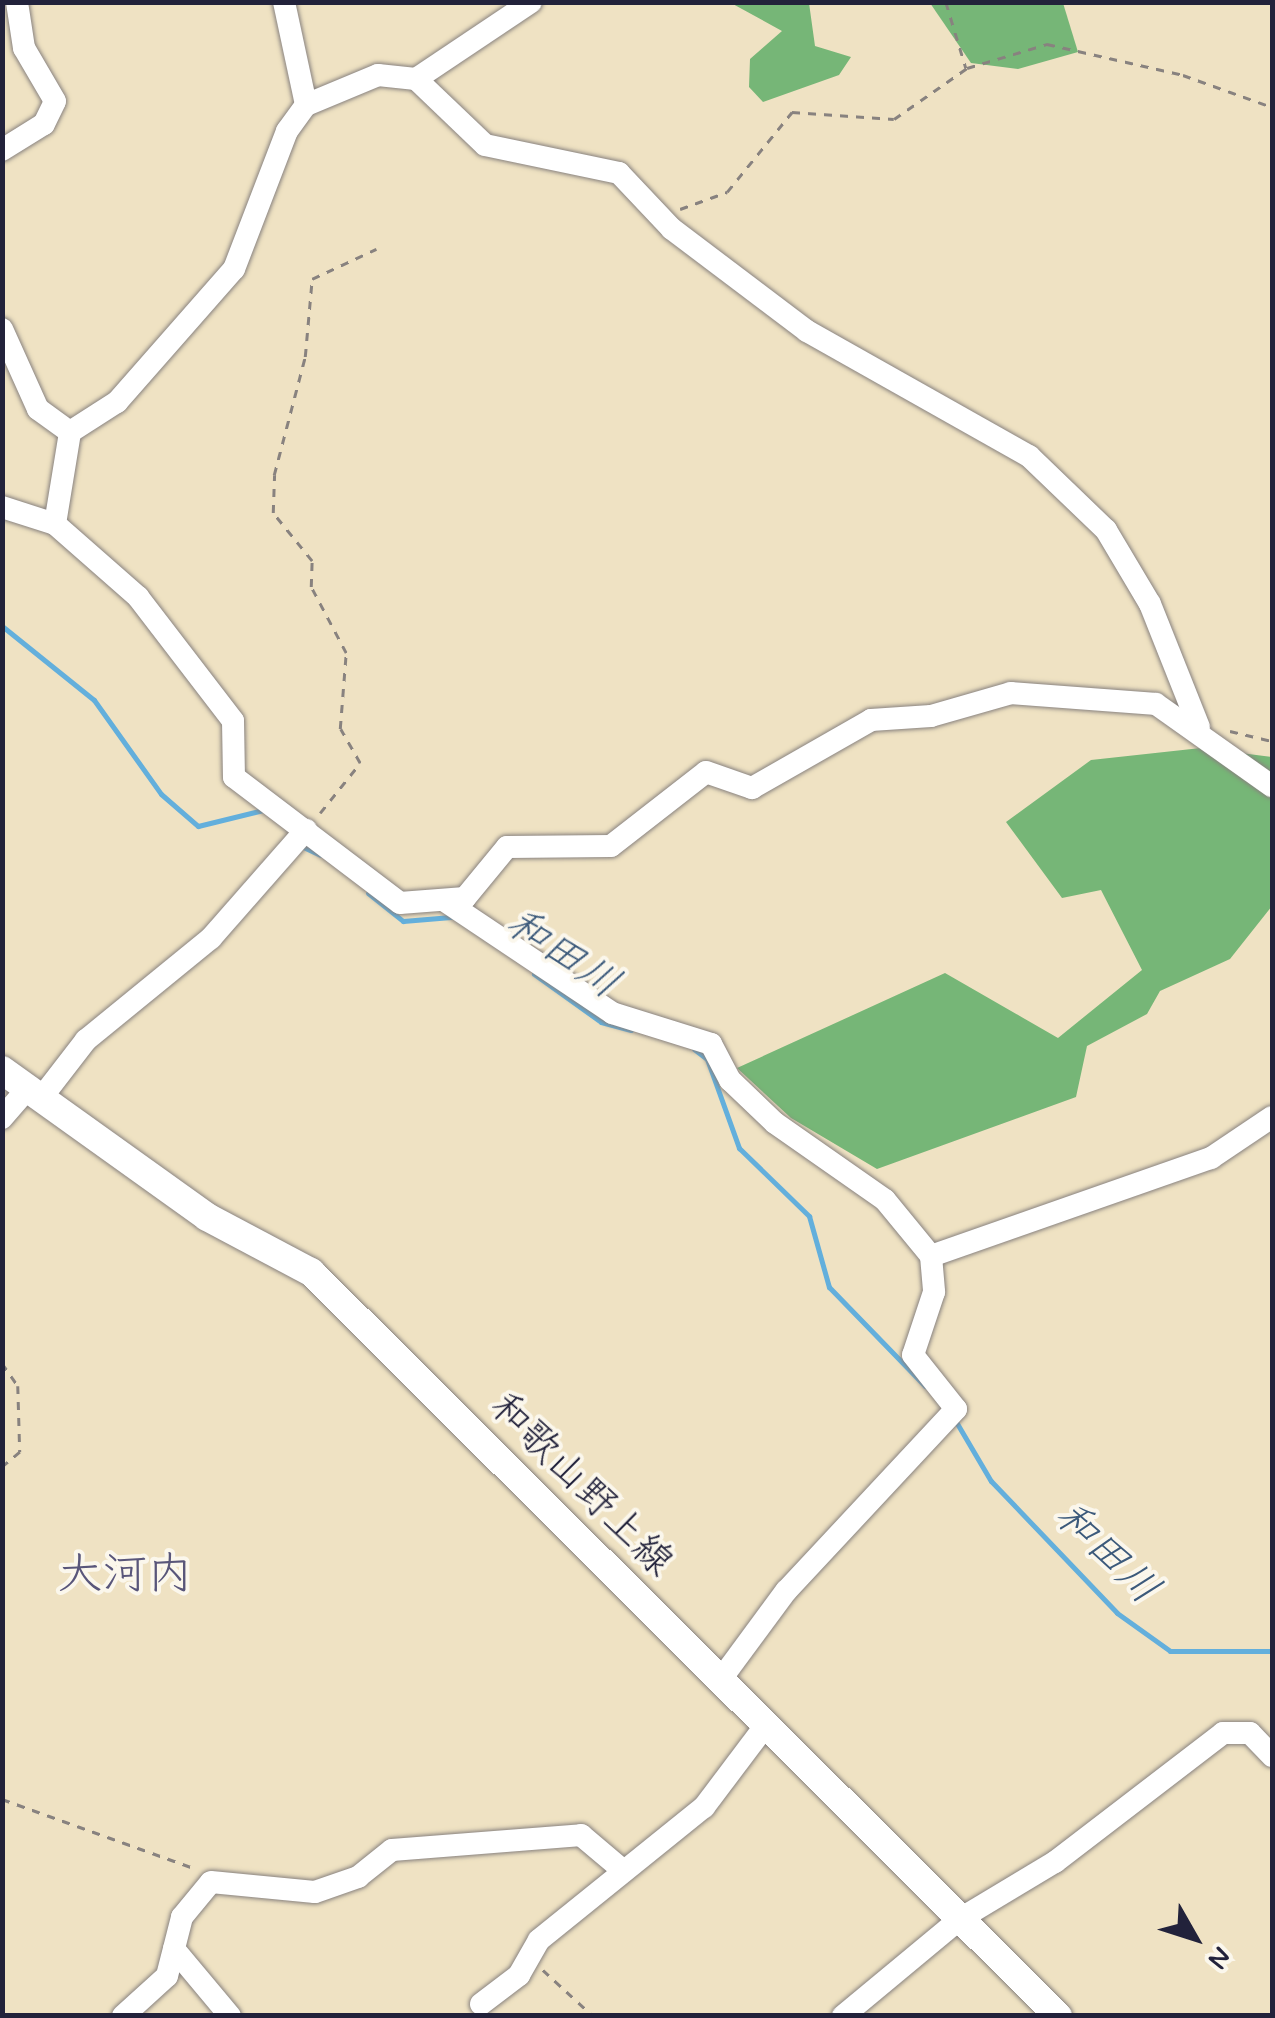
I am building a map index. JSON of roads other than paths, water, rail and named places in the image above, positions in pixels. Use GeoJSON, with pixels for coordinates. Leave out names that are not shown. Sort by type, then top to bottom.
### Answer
{"type":"FeatureCollection","features":[{"type":"Feature","properties":{"kind":"main road","name":"和歌山野上線"},"geometry":{"type":"LineString","coordinates":[[2,1070],[220,1225],[310,1272],[720,1682],[762,1730],[1058,2016]]}},
{"type":"Feature","properties":{"kind":"street"},"geometry":{"type":"LineString","coordinates":[[2,150],[44,124],[55,100],[24,48],[16,2]]}},
{"type":"Feature","properties":{"kind":"street"},"geometry":{"type":"LineString","coordinates":[[284,2],[306,105]]}},
{"type":"Feature","properties":{"kind":"street"},"geometry":{"type":"LineString","coordinates":[[416,79],[531,2]]}},
{"type":"Feature","properties":{"kind":"street"},"geometry":{"type":"LineString","coordinates":[[55,524],[70,432],[117,402],[234,269],[286,131],[306,105],[378,75],[416,79],[486,144],[619,173],[661,216],[807,330],[1030,456],[1085,503],[1150,604],[1200,727]]}},
{"type":"Feature","properties":{"kind":"street"},"geometry":{"type":"LineString","coordinates":[[2,329],[38,409],[70,432]]}},
{"type":"Feature","properties":{"kind":"street"},"geometry":{"type":"LineString","coordinates":[[2,507],[55,524],[162,623],[233,722],[234,777],[400,902],[465,898],[507,847],[612,846],[651,820],[686,780],[706,772],[752,788],[871,720],[931,716],[1011,694],[1156,704],[1200,727],[1272,786]]}},
{"type":"Feature","properties":{"kind":"street"},"geometry":{"type":"LineString","coordinates":[[2,1118],[35,1092],[86,1040],[211,938],[306,830]]}},
{"type":"Feature","properties":{"kind":"street"},"geometry":{"type":"LineString","coordinates":[[445,902],[612,1013],[711,1044],[730,1080],[775,1123],[886,1200],[931,1256],[934,1292],[913,1355],[956,1409],[786,1591],[720,1682]]}},
{"type":"Feature","properties":{"kind":"street"},"geometry":{"type":"LineString","coordinates":[[931,1256],[1212,1158],[1272,1117]]}},
{"type":"Feature","properties":{"kind":"street"},"geometry":{"type":"LineString","coordinates":[[481,2004],[530,1958],[538,1940],[584,1912],[620,1868],[704,1806],[762,1730]]}},
{"type":"Feature","properties":{"kind":"street"},"geometry":{"type":"LineString","coordinates":[[843,2016],[960,1920],[1055,1862],[1223,1733],[1250,1733],[1272,1756]]}},
{"type":"Feature","properties":{"kind":"street"},"geometry":{"type":"LineString","coordinates":[[123,2016],[167,1976],[196,1890],[210,1882],[315,1892],[358,1878],[392,1850],[581,1835],[620,1868]]}},
{"type":"Feature","properties":{"kind":"street"},"geometry":{"type":"LineString","coordinates":[[174,1949],[230,2016]]}},
{"type":"Feature","properties":{"kind":"waterway","name":"和田川"},"geometry":{"type":"LineString","coordinates":[[2,626],[94,700],[161,794],[198,826],[263,810]]}},
{"type":"Feature","properties":{"kind":"waterway","name":"和田川"},"geometry":{"type":"LineString","coordinates":[[299,845],[320,855]]}},
{"type":"Feature","properties":{"kind":"waterway","name":"和田川"},"geometry":{"type":"LineString","coordinates":[[368,893],[403,921],[451,917]]}},
{"type":"Feature","properties":{"kind":"waterway","name":"和田川"},"geometry":{"type":"LineString","coordinates":[[534,974],[601,1022],[631,1030]]}},
{"type":"Feature","properties":{"kind":"waterway","name":"和田川"},"geometry":{"type":"LineString","coordinates":[[694,1049],[707,1059],[739,1148],[809,1216],[829,1287],[925,1386]]}},
{"type":"Feature","properties":{"kind":"waterway","name":"和田川"},"geometry":{"type":"LineString","coordinates":[[955,1420],[991,1481],[1117,1613],[1170,1651],[1272,1651]]}},
{"type":"Feature","properties":{"kind":"district","name":"大河内"},"geometry":{"type":"Point","coordinates":[125,1576]}}]}
